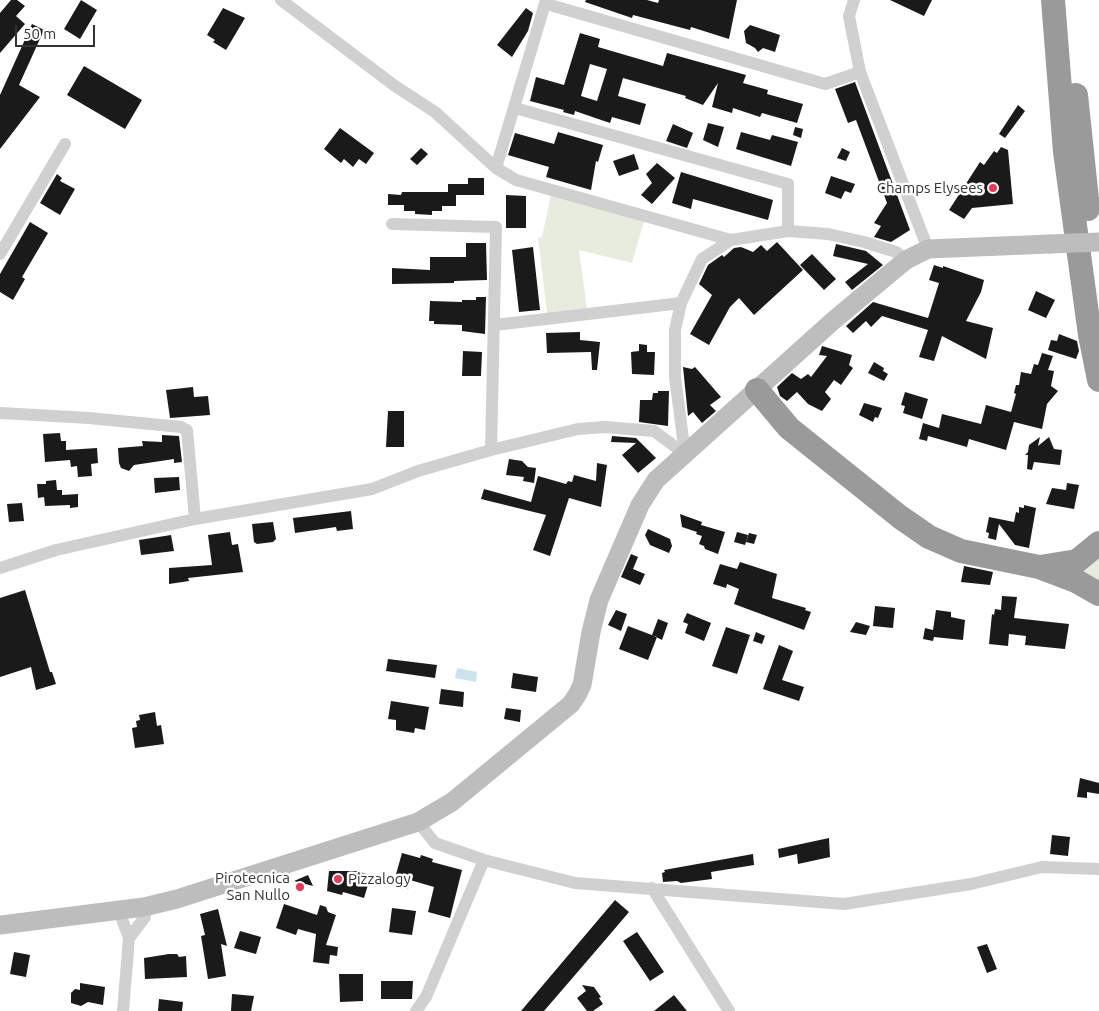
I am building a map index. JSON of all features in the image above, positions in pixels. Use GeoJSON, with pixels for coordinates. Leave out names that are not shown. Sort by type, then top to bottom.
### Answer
{"type":"FeatureCollection","features":[{"type":"Feature","properties":{"kind":"highway"},"geometry":{"type":"LineString","coordinates":[[1053,0],[1065,152],[1087,316],[1099,380]]}},
{"type":"Feature","properties":{"kind":"highway"},"geometry":{"type":"LineString","coordinates":[[1068,0],[1099,297]]}},
{"type":"Feature","properties":{"kind":"highway"},"geometry":{"type":"LineString","coordinates":[[752,395],[769,420],[790,428],[900,517],[929,537],[960,551],[1039,567],[1076,581],[1099,594]]}},
{"type":"Feature","properties":{"kind":"highway"},"geometry":{"type":"LineString","coordinates":[[1039,567],[1077,560],[1099,543]]}},
{"type":"Feature","properties":{"kind":"street"},"geometry":{"type":"LineString","coordinates":[[281,0],[395,86],[435,112],[496,168],[516,180],[730,240],[788,232],[828,234],[896,252],[906,260]]}},
{"type":"Feature","properties":{"kind":"street"},"geometry":{"type":"LineString","coordinates":[[854,0],[849,16],[860,72],[928,249]]}},
{"type":"Feature","properties":{"kind":"street"},"geometry":{"type":"LineString","coordinates":[[496,168],[548,2],[826,84],[860,72]]}},
{"type":"Feature","properties":{"kind":"street"},"geometry":{"type":"LineString","coordinates":[[515,108],[788,184],[788,232]]}},
{"type":"Feature","properties":{"kind":"street"},"geometry":{"type":"LineString","coordinates":[[0,254],[66,144]]}},
{"type":"Feature","properties":{"kind":"street"},"geometry":{"type":"LineString","coordinates":[[392,224],[496,227],[491,450]]}},
{"type":"Feature","properties":{"kind":"street"},"geometry":{"type":"LineString","coordinates":[[685,454],[675,377],[676,330],[681,303],[702,258],[730,240]]}},
{"type":"Feature","properties":{"kind":"street"},"geometry":{"type":"LineString","coordinates":[[0,925],[119,911],[177,899],[418,822],[452,802],[571,704],[582,685],[591,632],[599,600],[640,505],[656,480],[834,320],[906,260],[928,249],[1099,242]]}},
{"type":"Feature","properties":{"kind":"street"},"geometry":{"type":"LineString","coordinates":[[495,325],[681,303]]}},
{"type":"Feature","properties":{"kind":"street"},"geometry":{"type":"LineString","coordinates":[[0,413],[89,418],[182,427],[187,430],[195,519]]}},
{"type":"Feature","properties":{"kind":"street"},"geometry":{"type":"LineString","coordinates":[[0,568],[56,550],[195,519],[372,489],[418,471],[491,450],[578,430],[605,427],[654,431],[685,454]]}},
{"type":"Feature","properties":{"kind":"street"},"geometry":{"type":"LineString","coordinates":[[418,822],[435,843],[484,860],[575,882],[844,904],[971,884],[1042,867],[1099,869]]}},
{"type":"Feature","properties":{"kind":"street"},"geometry":{"type":"LineString","coordinates":[[416,1011],[426,997],[484,860]]}},
{"type":"Feature","properties":{"kind":"street"},"geometry":{"type":"LineString","coordinates":[[652,888],[729,1011]]}},
{"type":"Feature","properties":{"kind":"street"},"geometry":{"type":"LineString","coordinates":[[129,938],[145,917],[144,907]]}},
{"type":"Feature","properties":{"kind":"street"},"geometry":{"type":"LineString","coordinates":[[119,911],[129,938],[123,1011]]}},
{"type":"Feature","properties":{"kind":"shaded area"},"geometry":{"type":"Polygon","coordinates":[[[551,195],[644,221],[632,263],[579,250],[587,309],[547,313],[538,238],[542,237],[551,195]]]}},
{"type":"Feature","properties":{"kind":"shaded area"},"geometry":{"type":"Polygon","coordinates":[[[1099,554],[1099,581],[1075,569],[1099,554]]]}},
{"type":"Feature","properties":{"kind":"water"},"geometry":{"type":"Polygon","coordinates":[[[457,668],[477,672],[476,682],[455,678],[457,668]]]}},
{"type":"Feature","properties":{"kind":"building"},"geometry":{"type":"Polygon","coordinates":[[[11,0],[17,0],[25,6],[16,16],[25,24],[0,53],[0,13],[11,0]]]}},
{"type":"Feature","properties":{"kind":"building"},"geometry":{"type":"Polygon","coordinates":[[[81,0],[97,10],[80,39],[64,29],[81,0]]]}},
{"type":"Feature","properties":{"kind":"building"},"geometry":{"type":"Polygon","coordinates":[[[586,0],[647,0],[658,3],[659,0],[737,0],[729,39],[691,27],[690,30],[633,15],[632,18],[585,2],[586,0]]]}},
{"type":"Feature","properties":{"kind":"building"},"geometry":{"type":"Polygon","coordinates":[[[890,0],[932,0],[924,16],[890,0]]]}},
{"type":"Feature","properties":{"kind":"building"},"geometry":{"type":"Polygon","coordinates":[[[223,8],[245,18],[226,50],[213,42],[215,40],[207,35],[223,8]]]}},
{"type":"Feature","properties":{"kind":"building"},"geometry":{"type":"Polygon","coordinates":[[[526,8],[533,13],[528,31],[512,57],[497,45],[526,8]]]}},
{"type":"Feature","properties":{"kind":"building"},"geometry":{"type":"Polygon","coordinates":[[[32,24],[44,30],[19,85],[40,97],[0,149],[0,95],[32,24]]]}},
{"type":"Feature","properties":{"kind":"building"},"geometry":{"type":"Polygon","coordinates":[[[750,25],[780,35],[775,52],[763,48],[758,52],[746,43],[744,31],[750,25]]]}},
{"type":"Feature","properties":{"kind":"building"},"geometry":{"type":"Polygon","coordinates":[[[580,33],[600,39],[598,47],[663,66],[667,53],[746,75],[743,83],[768,90],[767,94],[803,104],[797,123],[762,113],[760,117],[733,108],[732,113],[712,107],[718,83],[703,105],[685,98],[686,96],[623,78],[618,96],[646,104],[640,125],[612,117],[610,123],[575,111],[574,115],[563,112],[564,110],[530,101],[536,77],[564,85],[580,33]],[[590,64],[581,96],[597,101],[607,69],[590,64]]]}},
{"type":"Feature","properties":{"kind":"building"},"geometry":{"type":"Polygon","coordinates":[[[84,66],[142,100],[125,129],[67,95],[84,66]]]}},
{"type":"Feature","properties":{"kind":"building"},"geometry":{"type":"Polygon","coordinates":[[[855,82],[910,230],[891,242],[874,237],[881,226],[874,223],[887,203],[856,120],[848,123],[835,89],[855,82]]]}},
{"type":"Feature","properties":{"kind":"building"},"geometry":{"type":"Polygon","coordinates":[[[1018,105],[1025,111],[1005,138],[999,134],[1018,105]]]}},
{"type":"Feature","properties":{"kind":"building"},"geometry":{"type":"Polygon","coordinates":[[[708,123],[724,127],[718,147],[703,140],[708,123]]]}},
{"type":"Feature","properties":{"kind":"building"},"geometry":{"type":"Polygon","coordinates":[[[673,124],[693,133],[687,148],[666,141],[673,124]]]}},
{"type":"Feature","properties":{"kind":"building"},"geometry":{"type":"Polygon","coordinates":[[[795,127],[803,129],[801,138],[793,135],[795,127]]]}},
{"type":"Feature","properties":{"kind":"building"},"geometry":{"type":"Polygon","coordinates":[[[340,128],[374,153],[366,164],[359,159],[353,167],[344,159],[341,163],[324,149],[340,128]]]}},
{"type":"Feature","properties":{"kind":"building"},"geometry":{"type":"Polygon","coordinates":[[[558,132],[603,145],[598,162],[596,161],[591,190],[546,177],[549,167],[508,155],[515,133],[554,144],[558,132]]]}},
{"type":"Feature","properties":{"kind":"building"},"geometry":{"type":"Polygon","coordinates":[[[741,132],[770,140],[772,135],[798,142],[791,166],[736,149],[741,132]]]}},
{"type":"Feature","properties":{"kind":"building"},"geometry":{"type":"Polygon","coordinates":[[[1001,147],[1008,150],[1013,204],[972,208],[964,219],[949,210],[980,162],[984,165],[994,151],[997,153],[1001,147]]]}},
{"type":"Feature","properties":{"kind":"building"},"geometry":{"type":"Polygon","coordinates":[[[421,148],[428,154],[417,165],[410,159],[421,148]]]}},
{"type":"Feature","properties":{"kind":"building"},"geometry":{"type":"Polygon","coordinates":[[[842,148],[850,152],[846,161],[837,158],[842,148]]]}},
{"type":"Feature","properties":{"kind":"building"},"geometry":{"type":"Polygon","coordinates":[[[634,154],[639,169],[619,176],[613,161],[634,154]]]}},
{"type":"Feature","properties":{"kind":"building"},"geometry":{"type":"Polygon","coordinates":[[[657,163],[675,178],[652,204],[641,195],[652,183],[646,174],[657,163]]]}},
{"type":"Feature","properties":{"kind":"building"},"geometry":{"type":"Polygon","coordinates":[[[681,172],[773,200],[768,220],[693,199],[691,209],[672,203],[681,172]]]}},
{"type":"Feature","properties":{"kind":"building"},"geometry":{"type":"Polygon","coordinates":[[[57,174],[62,178],[60,181],[75,189],[60,215],[40,203],[57,174]]]}},
{"type":"Feature","properties":{"kind":"building"},"geometry":{"type":"Polygon","coordinates":[[[831,176],[855,184],[851,193],[845,191],[841,199],[825,193],[831,176]]]}},
{"type":"Feature","properties":{"kind":"building"},"geometry":{"type":"Polygon","coordinates":[[[468,178],[484,178],[484,195],[456,195],[456,206],[442,206],[442,211],[432,211],[432,215],[415,214],[415,211],[404,211],[404,205],[388,205],[388,194],[401,195],[402,192],[448,192],[448,184],[468,184],[468,178]]]}},
{"type":"Feature","properties":{"kind":"building"},"geometry":{"type":"Polygon","coordinates":[[[506,195],[526,196],[526,228],[506,228],[506,195]]]}},
{"type":"Feature","properties":{"kind":"building"},"geometry":{"type":"Polygon","coordinates":[[[30,222],[48,233],[22,277],[25,279],[13,300],[0,292],[0,274],[30,222]]]}},
{"type":"Feature","properties":{"kind":"building"},"geometry":{"type":"Polygon","coordinates":[[[777,242],[803,270],[754,315],[739,298],[730,307],[709,345],[690,334],[712,295],[699,284],[708,265],[722,255],[724,257],[734,248],[741,247],[753,252],[761,245],[767,251],[777,242]]]}},
{"type":"Feature","properties":{"kind":"building"},"geometry":{"type":"Polygon","coordinates":[[[466,243],[486,243],[487,280],[454,281],[454,283],[392,284],[392,268],[430,270],[430,257],[466,257],[466,243]]]}},
{"type":"Feature","properties":{"kind":"building"},"geometry":{"type":"Polygon","coordinates":[[[836,244],[866,251],[883,265],[852,290],[845,282],[868,264],[833,256],[836,244]]]}},
{"type":"Feature","properties":{"kind":"building"},"geometry":{"type":"Polygon","coordinates":[[[533,247],[540,310],[519,312],[512,250],[533,247]]]}},
{"type":"Feature","properties":{"kind":"building"},"geometry":{"type":"Polygon","coordinates":[[[812,254],[836,279],[824,290],[800,265],[812,254]]]}},
{"type":"Feature","properties":{"kind":"building"},"geometry":{"type":"Polygon","coordinates":[[[934,265],[943,268],[943,266],[984,280],[981,292],[966,321],[993,328],[986,359],[942,336],[934,361],[919,357],[928,330],[882,316],[871,327],[866,321],[853,333],[846,326],[873,302],[928,318],[939,283],[929,280],[934,265]]]}},
{"type":"Feature","properties":{"kind":"building"},"geometry":{"type":"Polygon","coordinates":[[[1036,291],[1055,300],[1046,318],[1028,310],[1036,291]]]}},
{"type":"Feature","properties":{"kind":"building"},"geometry":{"type":"Polygon","coordinates":[[[476,297],[486,297],[485,334],[462,331],[462,325],[434,324],[434,321],[429,321],[430,301],[462,302],[462,300],[476,300],[476,297]]]}},
{"type":"Feature","properties":{"kind":"building"},"geometry":{"type":"Polygon","coordinates":[[[580,332],[580,340],[600,342],[597,370],[592,370],[591,352],[547,353],[546,333],[580,332]]]}},
{"type":"Feature","properties":{"kind":"building"},"geometry":{"type":"Polygon","coordinates":[[[1059,334],[1077,341],[1079,351],[1076,359],[1048,350],[1051,340],[1057,341],[1059,334]]]}},
{"type":"Feature","properties":{"kind":"building"},"geometry":{"type":"Polygon","coordinates":[[[639,344],[647,345],[647,352],[655,352],[654,375],[632,374],[631,352],[639,351],[639,344]]]}},
{"type":"Feature","properties":{"kind":"building"},"geometry":{"type":"Polygon","coordinates":[[[822,346],[852,355],[849,365],[853,368],[841,385],[834,380],[825,392],[831,399],[822,411],[808,404],[797,392],[787,401],[780,396],[777,387],[792,373],[801,379],[808,374],[811,377],[827,356],[819,355],[822,346]]]}},
{"type":"Feature","properties":{"kind":"building"},"geometry":{"type":"Polygon","coordinates":[[[463,351],[482,352],[481,376],[462,376],[463,351]]]}},
{"type":"Feature","properties":{"kind":"building"},"geometry":{"type":"Polygon","coordinates":[[[1042,353],[1053,356],[1048,370],[1054,371],[1051,386],[1058,391],[1047,404],[1042,429],[1014,422],[1006,450],[969,439],[967,447],[928,436],[927,441],[919,439],[923,423],[939,428],[942,414],[981,424],[986,405],[1011,412],[1016,394],[1014,393],[1016,385],[1019,385],[1021,372],[1031,374],[1034,364],[1038,365],[1042,353]]]}},
{"type":"Feature","properties":{"kind":"building"},"geometry":{"type":"Polygon","coordinates":[[[874,362],[884,368],[883,371],[888,374],[884,381],[868,373],[874,362]]]}},
{"type":"Feature","properties":{"kind":"building"},"geometry":{"type":"Polygon","coordinates":[[[683,367],[692,369],[695,367],[721,397],[710,405],[716,411],[702,423],[693,412],[688,416],[683,367]]]}},
{"type":"Feature","properties":{"kind":"building"},"geometry":{"type":"Polygon","coordinates":[[[193,387],[194,397],[208,396],[210,415],[170,418],[166,390],[193,387]]]}},
{"type":"Feature","properties":{"kind":"building"},"geometry":{"type":"Polygon","coordinates":[[[658,391],[669,391],[668,426],[639,422],[640,400],[652,400],[653,393],[658,393],[658,391]]]}},
{"type":"Feature","properties":{"kind":"building"},"geometry":{"type":"Polygon","coordinates":[[[905,392],[928,399],[922,419],[903,413],[905,406],[901,405],[905,392]]]}},
{"type":"Feature","properties":{"kind":"building"},"geometry":{"type":"Polygon","coordinates":[[[864,403],[882,408],[878,418],[875,417],[873,422],[859,415],[864,403]]]}},
{"type":"Feature","properties":{"kind":"building"},"geometry":{"type":"Polygon","coordinates":[[[388,411],[404,411],[404,447],[386,447],[388,411]]]}},
{"type":"Feature","properties":{"kind":"building"},"geometry":{"type":"Polygon","coordinates":[[[60,433],[61,441],[66,441],[66,450],[97,448],[98,463],[91,464],[92,476],[78,477],[77,466],[71,467],[70,460],[45,462],[43,434],[60,433]]]}},
{"type":"Feature","properties":{"kind":"building"},"geometry":{"type":"Polygon","coordinates":[[[162,435],[179,436],[182,462],[174,463],[174,459],[134,465],[129,471],[121,468],[118,448],[143,446],[142,441],[162,442],[162,435]]]}},
{"type":"Feature","properties":{"kind":"building"},"geometry":{"type":"Polygon","coordinates":[[[612,436],[636,438],[656,458],[638,473],[622,455],[636,443],[611,442],[612,436]]]}},
{"type":"Feature","properties":{"kind":"building"},"geometry":{"type":"Polygon","coordinates":[[[1040,437],[1038,446],[1049,437],[1054,449],[1062,450],[1060,465],[1034,462],[1032,470],[1027,469],[1028,455],[1025,455],[1028,452],[1029,445],[1040,437]]]}},
{"type":"Feature","properties":{"kind":"building"},"geometry":{"type":"Polygon","coordinates":[[[509,459],[522,461],[528,467],[536,468],[534,483],[523,481],[524,477],[506,475],[509,459]]]}},
{"type":"Feature","properties":{"kind":"building"},"geometry":{"type":"Polygon","coordinates":[[[597,463],[607,465],[601,507],[569,498],[550,556],[533,550],[546,515],[481,499],[484,489],[531,502],[538,476],[566,484],[568,481],[572,482],[574,475],[596,481],[597,463]]]}},
{"type":"Feature","properties":{"kind":"building"},"geometry":{"type":"Polygon","coordinates":[[[179,477],[180,490],[155,493],[154,478],[179,477]]]}},
{"type":"Feature","properties":{"kind":"building"},"geometry":{"type":"Polygon","coordinates":[[[56,480],[57,490],[62,490],[62,495],[78,494],[78,507],[70,508],[70,505],[45,506],[44,497],[38,498],[37,484],[46,484],[46,481],[56,480]]]}},
{"type":"Feature","properties":{"kind":"building"},"geometry":{"type":"Polygon","coordinates":[[[1067,483],[1079,485],[1074,509],[1046,504],[1052,488],[1066,490],[1067,483]]]}},
{"type":"Feature","properties":{"kind":"building"},"geometry":{"type":"Polygon","coordinates":[[[22,503],[24,521],[9,522],[7,504],[22,503]]]}},
{"type":"Feature","properties":{"kind":"building"},"geometry":{"type":"Polygon","coordinates":[[[1024,505],[1036,508],[1029,548],[1015,545],[999,524],[996,540],[988,538],[989,533],[986,532],[989,517],[1014,522],[1016,512],[1019,513],[1019,507],[1024,508],[1024,505]]]}},
{"type":"Feature","properties":{"kind":"building"},"geometry":{"type":"Polygon","coordinates":[[[351,511],[353,529],[337,531],[336,527],[295,533],[293,518],[351,511]]]}},
{"type":"Feature","properties":{"kind":"building"},"geometry":{"type":"Polygon","coordinates":[[[680,514],[702,522],[701,525],[725,532],[718,554],[705,549],[704,546],[699,544],[702,536],[696,534],[697,532],[682,527],[680,514]]]}},
{"type":"Feature","properties":{"kind":"building"},"geometry":{"type":"Polygon","coordinates":[[[273,522],[276,539],[273,542],[257,544],[254,542],[252,524],[273,522]]]}},
{"type":"Feature","properties":{"kind":"building"},"geometry":{"type":"Polygon","coordinates":[[[648,529],[670,539],[672,546],[669,553],[650,545],[645,535],[648,529]]]}},
{"type":"Feature","properties":{"kind":"building"},"geometry":{"type":"Polygon","coordinates":[[[230,532],[232,545],[238,544],[243,572],[188,578],[189,581],[169,584],[169,568],[212,565],[208,535],[230,532]]]}},
{"type":"Feature","properties":{"kind":"building"},"geometry":{"type":"Polygon","coordinates":[[[737,532],[748,535],[745,545],[734,542],[737,532]]]}},
{"type":"Feature","properties":{"kind":"building"},"geometry":{"type":"Polygon","coordinates":[[[749,533],[757,535],[754,544],[746,542],[749,533]]]}},
{"type":"Feature","properties":{"kind":"building"},"geometry":{"type":"Polygon","coordinates":[[[171,535],[174,551],[141,555],[139,540],[171,535]]]}},
{"type":"Feature","properties":{"kind":"building"},"geometry":{"type":"Polygon","coordinates":[[[631,554],[638,557],[633,569],[645,574],[640,585],[621,577],[631,554]]]}},
{"type":"Feature","properties":{"kind":"building"},"geometry":{"type":"Polygon","coordinates":[[[740,562],[777,574],[772,598],[806,608],[805,610],[811,612],[804,630],[734,604],[739,589],[727,584],[726,588],[713,584],[720,564],[737,569],[740,562]]]}},
{"type":"Feature","properties":{"kind":"building"},"geometry":{"type":"Polygon","coordinates":[[[964,566],[993,572],[990,585],[961,582],[964,566]]]}},
{"type":"Feature","properties":{"kind":"building"},"geometry":{"type":"Polygon","coordinates":[[[25,590],[50,672],[52,672],[56,684],[36,690],[31,667],[0,677],[0,598],[25,590]]]}},
{"type":"Feature","properties":{"kind":"building"},"geometry":{"type":"Polygon","coordinates":[[[1002,596],[1017,597],[1014,618],[1069,624],[1065,649],[1025,645],[1026,636],[1009,634],[1008,646],[989,644],[992,614],[994,615],[995,609],[1001,610],[1002,596]]]}},
{"type":"Feature","properties":{"kind":"building"},"geometry":{"type":"Polygon","coordinates":[[[875,606],[895,608],[893,628],[873,626],[875,606]]]}},
{"type":"Feature","properties":{"kind":"building"},"geometry":{"type":"Polygon","coordinates":[[[616,610],[627,614],[621,631],[608,625],[616,610]]]}},
{"type":"Feature","properties":{"kind":"building"},"geometry":{"type":"Polygon","coordinates":[[[936,610],[951,612],[951,617],[965,620],[963,640],[934,637],[933,641],[923,639],[925,628],[933,630],[936,610]]]}},
{"type":"Feature","properties":{"kind":"building"},"geometry":{"type":"Polygon","coordinates":[[[687,613],[711,623],[704,641],[685,633],[688,624],[683,622],[687,613]]]}},
{"type":"Feature","properties":{"kind":"building"},"geometry":{"type":"Polygon","coordinates":[[[658,619],[668,623],[662,640],[652,635],[658,619]]]}},
{"type":"Feature","properties":{"kind":"building"},"geometry":{"type":"Polygon","coordinates":[[[856,622],[870,626],[866,635],[850,632],[856,622]]]}},
{"type":"Feature","properties":{"kind":"building"},"geometry":{"type":"Polygon","coordinates":[[[628,626],[657,637],[648,660],[619,649],[628,626]]]}},
{"type":"Feature","properties":{"kind":"building"},"geometry":{"type":"Polygon","coordinates":[[[726,627],[750,635],[737,674],[712,666],[726,627]]]}},
{"type":"Feature","properties":{"kind":"building"},"geometry":{"type":"Polygon","coordinates":[[[756,632],[765,636],[762,644],[753,641],[756,632]]]}},
{"type":"Feature","properties":{"kind":"building"},"geometry":{"type":"Polygon","coordinates":[[[779,645],[793,651],[782,680],[804,687],[799,701],[763,689],[779,645]]]}},
{"type":"Feature","properties":{"kind":"building"},"geometry":{"type":"Polygon","coordinates":[[[388,659],[437,665],[435,678],[386,671],[388,659]]]}},
{"type":"Feature","properties":{"kind":"building"},"geometry":{"type":"Polygon","coordinates":[[[513,673],[538,677],[536,692],[511,688],[513,673]]]}},
{"type":"Feature","properties":{"kind":"building"},"geometry":{"type":"Polygon","coordinates":[[[441,689],[464,692],[463,707],[439,704],[441,689]]]}},
{"type":"Feature","properties":{"kind":"building"},"geometry":{"type":"Polygon","coordinates":[[[391,701],[429,707],[425,730],[415,728],[414,733],[396,730],[396,720],[388,719],[391,701]]]}},
{"type":"Feature","properties":{"kind":"building"},"geometry":{"type":"Polygon","coordinates":[[[506,708],[521,710],[520,722],[504,719],[506,708]]]}},
{"type":"Feature","properties":{"kind":"building"},"geometry":{"type":"Polygon","coordinates":[[[155,712],[157,726],[161,725],[164,744],[135,748],[132,728],[137,727],[136,721],[140,720],[139,715],[155,712]]]}},
{"type":"Feature","properties":{"kind":"building"},"geometry":{"type":"Polygon","coordinates":[[[1080,778],[1099,783],[1099,794],[1087,792],[1087,798],[1077,797],[1080,778]]]}},
{"type":"Feature","properties":{"kind":"building"},"geometry":{"type":"Polygon","coordinates":[[[1052,835],[1070,837],[1068,856],[1050,854],[1052,835]]]}},
{"type":"Feature","properties":{"kind":"building"},"geometry":{"type":"Polygon","coordinates":[[[829,838],[830,857],[798,864],[797,854],[779,858],[778,849],[829,838]]]}},
{"type":"Feature","properties":{"kind":"building"},"geometry":{"type":"Polygon","coordinates":[[[402,853],[420,858],[421,855],[433,859],[432,862],[462,870],[450,918],[428,912],[434,887],[410,880],[408,889],[393,885],[402,853]]]}},
{"type":"Feature","properties":{"kind":"building"},"geometry":{"type":"Polygon","coordinates":[[[753,854],[754,865],[711,872],[712,879],[681,883],[677,881],[663,882],[662,873],[665,872],[664,870],[753,854]]]}},
{"type":"Feature","properties":{"kind":"building"},"geometry":{"type":"Polygon","coordinates":[[[329,871],[356,871],[371,875],[364,898],[343,892],[342,895],[327,891],[329,871]]]}},
{"type":"Feature","properties":{"kind":"building"},"geometry":{"type":"Polygon","coordinates":[[[308,875],[313,886],[294,881],[308,875]]]}},
{"type":"Feature","properties":{"kind":"building"},"geometry":{"type":"Polygon","coordinates":[[[615,900],[629,912],[544,1011],[521,1011],[615,900]]]}},
{"type":"Feature","properties":{"kind":"building"},"geometry":{"type":"Polygon","coordinates":[[[284,904],[317,915],[320,905],[326,907],[328,912],[336,915],[326,945],[338,947],[337,956],[330,955],[329,964],[313,962],[316,934],[298,929],[296,935],[276,928],[284,904]]]}},
{"type":"Feature","properties":{"kind":"building"},"geometry":{"type":"Polygon","coordinates":[[[392,908],[416,911],[412,935],[389,932],[392,908]]]}},
{"type":"Feature","properties":{"kind":"building"},"geometry":{"type":"Polygon","coordinates":[[[218,909],[227,946],[221,944],[226,976],[208,979],[201,936],[205,935],[200,914],[218,909]]]}},
{"type":"Feature","properties":{"kind":"building"},"geometry":{"type":"Polygon","coordinates":[[[240,931],[261,937],[256,954],[234,948],[240,931]]]}},
{"type":"Feature","properties":{"kind":"building"},"geometry":{"type":"Polygon","coordinates":[[[637,932],[664,972],[650,981],[623,941],[637,932]]]}},
{"type":"Feature","properties":{"kind":"building"},"geometry":{"type":"Polygon","coordinates":[[[987,944],[997,969],[987,973],[977,947],[987,944]]]}},
{"type":"Feature","properties":{"kind":"building"},"geometry":{"type":"Polygon","coordinates":[[[14,952],[30,955],[26,977],[10,974],[14,952]]]}},
{"type":"Feature","properties":{"kind":"building"},"geometry":{"type":"Polygon","coordinates":[[[177,954],[179,957],[186,956],[187,977],[145,979],[144,958],[177,954]]]}},
{"type":"Feature","properties":{"kind":"building"},"geometry":{"type":"Polygon","coordinates":[[[339,974],[363,974],[363,1001],[340,1002],[339,974]]]}},
{"type":"Feature","properties":{"kind":"building"},"geometry":{"type":"Polygon","coordinates":[[[381,981],[413,981],[412,999],[381,999],[381,981]]]}},
{"type":"Feature","properties":{"kind":"building"},"geometry":{"type":"Polygon","coordinates":[[[80,983],[105,987],[103,1005],[88,1002],[81,1006],[71,1003],[71,993],[75,989],[80,990],[80,983]]]}},
{"type":"Feature","properties":{"kind":"building"},"geometry":{"type":"Polygon","coordinates":[[[582,985],[594,987],[601,997],[599,998],[603,1004],[593,1011],[587,1011],[577,998],[586,991],[582,985]]]}},
{"type":"Feature","properties":{"kind":"building"},"geometry":{"type":"Polygon","coordinates":[[[232,994],[254,996],[251,1011],[231,1011],[232,994]]]}},
{"type":"Feature","properties":{"kind":"building"},"geometry":{"type":"Polygon","coordinates":[[[674,995],[687,1011],[654,1011],[674,995]]]}},
{"type":"Feature","properties":{"kind":"building"},"geometry":{"type":"Polygon","coordinates":[[[159,999],[183,1002],[182,1011],[158,1011],[159,999]]]}},
{"type":"Feature","properties":{"kind":"place","name":"Champs Elysees"},"geometry":{"type":"Point","coordinates":[993,188]}},
{"type":"Feature","properties":{"kind":"place","name":"Pizzalogy"},"geometry":{"type":"Point","coordinates":[338,879]}},
{"type":"Feature","properties":{"kind":"place","name":"Pirotecnica San Nullo"},"geometry":{"type":"Point","coordinates":[300,887]}}]}
